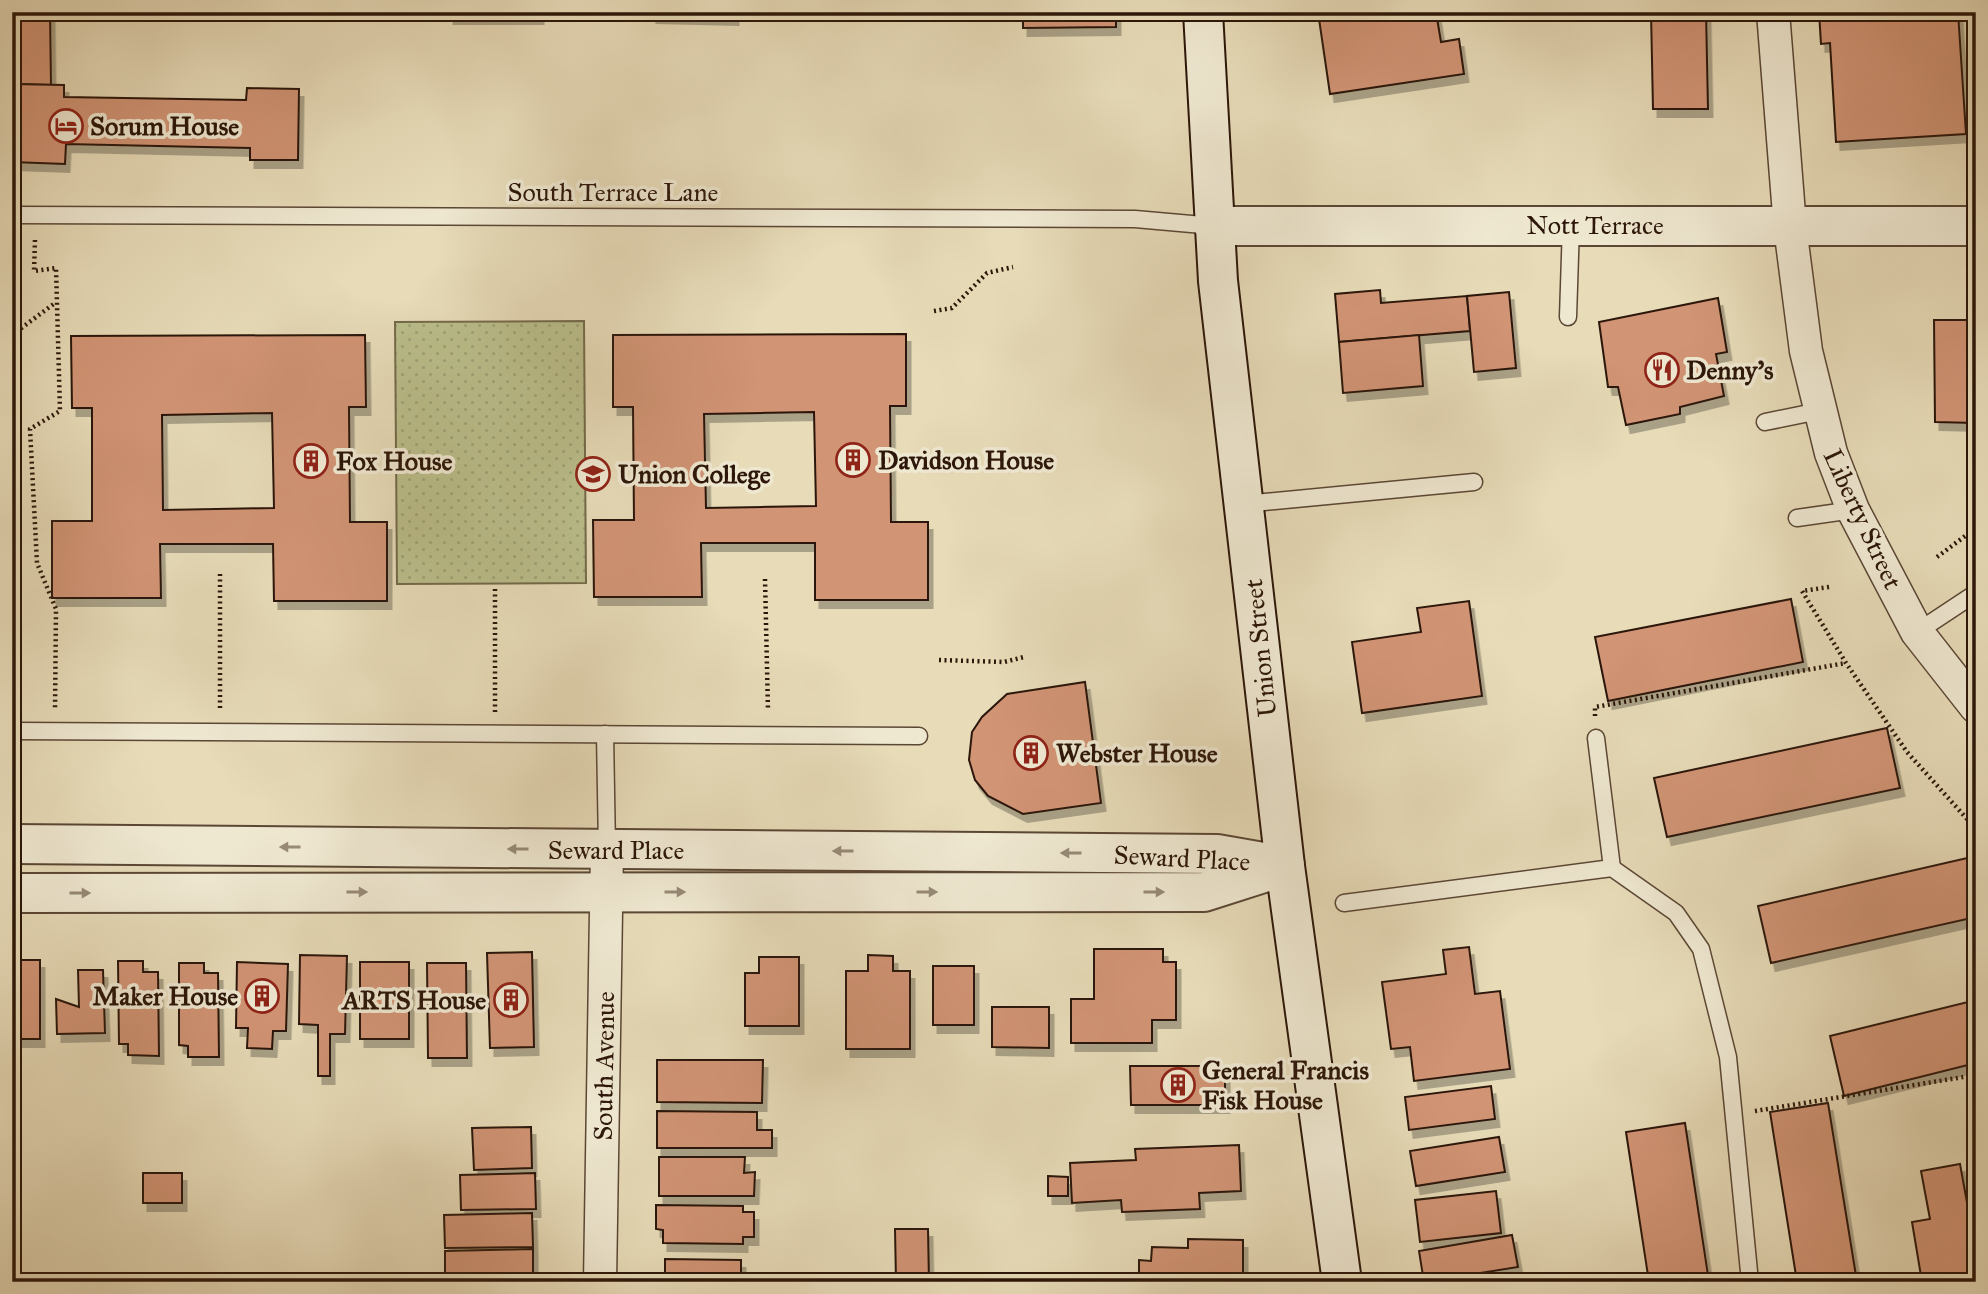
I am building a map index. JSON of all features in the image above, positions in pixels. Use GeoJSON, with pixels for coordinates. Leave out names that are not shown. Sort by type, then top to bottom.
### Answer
{"type":"FeatureCollection","features":[{"type":"Feature","properties":{"kind":"street","name":"Union Street"},"geometry":{"type":"LineString","coordinates":[[1203,12],[1214,226],[1244,504],[1285,866],[1342,1282]]}},
{"type":"Feature","properties":{"kind":"street","name":"Liberty Street"},"geometry":{"type":"LineString","coordinates":[[1773,12],[1790,226],[1806,351],[1819,411],[1853,510],[1917,632],[1976,707]]}},
{"type":"Feature","properties":{"kind":"street","name":"Nott Terrace"},"geometry":{"type":"LineString","coordinates":[[1214,226],[1976,226]]}},
{"type":"Feature","properties":{"kind":"street","name":"Seward Place"},"geometry":{"type":"LineString","coordinates":[[12,844],[1217,854],[1285,866]]}},
{"type":"Feature","properties":{"kind":"street","name":"South Avenue"},"geometry":{"type":"LineString","coordinates":[[600,1282],[607,849]]}},
{"type":"Feature","properties":{"kind":"street","name":"Seward Place"},"geometry":{"type":"LineString","coordinates":[[12,893],[1204,892],[1285,866]]}},
{"type":"Feature","properties":{"kind":"lane","name":"South Terrace Lane"},"geometry":{"type":"LineString","coordinates":[[12,215],[1135,219],[1214,226]]}},
{"type":"Feature","properties":{"kind":"lane"},"geometry":{"type":"LineString","coordinates":[[1568,317],[1571,224]]}},
{"type":"Feature","properties":{"kind":"lane"},"geometry":{"type":"LineString","coordinates":[[1765,422],[1819,411]]}},
{"type":"Feature","properties":{"kind":"lane"},"geometry":{"type":"LineString","coordinates":[[1244,504],[1474,482]]}},
{"type":"Feature","properties":{"kind":"lane"},"geometry":{"type":"LineString","coordinates":[[1797,518],[1853,510]]}},
{"type":"Feature","properties":{"kind":"lane"},"geometry":{"type":"LineString","coordinates":[[1917,632],[1976,593]]}},
{"type":"Feature","properties":{"kind":"lane"},"geometry":{"type":"LineString","coordinates":[[12,731],[919,736]]}},
{"type":"Feature","properties":{"kind":"lane"},"geometry":{"type":"LineString","coordinates":[[605,734],[607,849]]}},
{"type":"Feature","properties":{"kind":"lane"},"geometry":{"type":"LineString","coordinates":[[1596,738],[1612,868]]}},
{"type":"Feature","properties":{"kind":"lane"},"geometry":{"type":"LineString","coordinates":[[1345,903],[1612,868],[1676,913],[1701,948],[1728,1057],[1750,1282]]}},
{"type":"Feature","properties":{"kind":"path"},"geometry":{"type":"LineString","coordinates":[[36,215],[34,271],[56,268],[60,411],[30,429],[37,563],[56,609],[54,732]]}},
{"type":"Feature","properties":{"kind":"path"},"geometry":{"type":"LineString","coordinates":[[934,312],[952,308],[987,273],[1013,267]]}},
{"type":"Feature","properties":{"kind":"path"},"geometry":{"type":"LineString","coordinates":[[12,335],[55,303]]}},
{"type":"Feature","properties":{"kind":"path"},"geometry":{"type":"LineString","coordinates":[[1937,557],[1976,528]]}},
{"type":"Feature","properties":{"kind":"path"},"geometry":{"type":"LineString","coordinates":[[220,574],[220,733]]}},
{"type":"Feature","properties":{"kind":"path"},"geometry":{"type":"LineString","coordinates":[[765,579],[769,735]]}},
{"type":"Feature","properties":{"kind":"path"},"geometry":{"type":"LineString","coordinates":[[1829,587],[1802,591],[1846,663],[1907,752],[1976,829]]}},
{"type":"Feature","properties":{"kind":"path"},"geometry":{"type":"LineString","coordinates":[[495,589],[495,734]]}},
{"type":"Feature","properties":{"kind":"path"},"geometry":{"type":"LineString","coordinates":[[939,660],[1004,663],[1024,657]]}},
{"type":"Feature","properties":{"kind":"path"},"geometry":{"type":"LineString","coordinates":[[1596,738],[1595,707],[1846,663]]}},
{"type":"Feature","properties":{"kind":"path"},"geometry":{"type":"LineString","coordinates":[[1733,1115],[1976,1075]]}},
{"type":"Feature","properties":{"kind":"green space"},"geometry":{"type":"Polygon","coordinates":[[[584,321],[586,583],[397,584],[395,322],[584,321]]]}},
{"type":"Feature","properties":{"kind":"building"},"geometry":{"type":"Polygon","coordinates":[[[12,12],[50,12],[51,85],[12,84],[12,12]]]}},
{"type":"Feature","properties":{"kind":"building"},"geometry":{"type":"Polygon","coordinates":[[[449,12],[539,12],[539,16],[449,16],[449,12]]]}},
{"type":"Feature","properties":{"kind":"building"},"geometry":{"type":"Polygon","coordinates":[[[653,12],[734,12],[734,17],[652,15],[653,12]]]}},
{"type":"Feature","properties":{"kind":"building"},"geometry":{"type":"Polygon","coordinates":[[[1023,12],[1116,12],[1116,27],[1023,28],[1023,12]]]}},
{"type":"Feature","properties":{"kind":"building"},"geometry":{"type":"Polygon","coordinates":[[[1318,12],[1436,12],[1441,42],[1459,39],[1464,74],[1330,94],[1318,12]]]}},
{"type":"Feature","properties":{"kind":"building"},"geometry":{"type":"Polygon","coordinates":[[[1651,12],[1706,12],[1708,109],[1653,109],[1651,12]]]}},
{"type":"Feature","properties":{"kind":"building"},"geometry":{"type":"Polygon","coordinates":[[[1819,12],[1958,12],[1966,134],[1836,142],[1830,43],[1821,44],[1819,12]]]}},
{"type":"Feature","properties":{"kind":"building"},"geometry":{"type":"Polygon","coordinates":[[[12,84],[64,85],[64,97],[246,100],[247,88],[299,89],[298,160],[250,160],[250,148],[66,144],[65,164],[12,162],[12,84]]]}},
{"type":"Feature","properties":{"kind":"building"},"geometry":{"type":"Polygon","coordinates":[[[1380,290],[1381,303],[1467,296],[1470,331],[1339,342],[1335,294],[1380,290]]]}},
{"type":"Feature","properties":{"kind":"building"},"geometry":{"type":"Polygon","coordinates":[[[1509,292],[1516,368],[1474,372],[1467,296],[1509,292]]]}},
{"type":"Feature","properties":{"kind":"building","name":"Denny's"},"geometry":{"type":"Polygon","coordinates":[[[1718,298],[1727,352],[1716,354],[1724,396],[1680,407],[1680,414],[1626,425],[1618,387],[1608,387],[1599,322],[1718,298]]]}},
{"type":"Feature","properties":{"kind":"building"},"geometry":{"type":"Polygon","coordinates":[[[1934,320],[1976,320],[1976,423],[1935,422],[1934,320]]]}},
{"type":"Feature","properties":{"kind":"building","name":"Davidson House"},"geometry":{"type":"Polygon","coordinates":[[[906,334],[906,406],[890,406],[891,522],[928,522],[928,600],[815,600],[815,543],[701,543],[702,597],[594,597],[593,520],[634,520],[633,407],[613,407],[613,335],[906,334]],[[814,412],[704,414],[706,508],[816,506],[814,412]]]}},
{"type":"Feature","properties":{"kind":"building","name":"Fox House"},"geometry":{"type":"Polygon","coordinates":[[[365,335],[366,407],[349,407],[350,522],[387,522],[387,601],[274,601],[273,544],[160,544],[161,598],[52,598],[52,521],[92,521],[92,408],[72,408],[71,336],[365,335]],[[272,413],[162,415],[163,510],[274,508],[272,413]]]}},
{"type":"Feature","properties":{"kind":"building"},"geometry":{"type":"Polygon","coordinates":[[[1419,335],[1423,386],[1343,393],[1339,342],[1419,335]]]}},
{"type":"Feature","properties":{"kind":"building"},"geometry":{"type":"Polygon","coordinates":[[[1791,599],[1803,662],[1608,701],[1595,637],[1791,599]]]}},
{"type":"Feature","properties":{"kind":"building"},"geometry":{"type":"Polygon","coordinates":[[[1469,601],[1482,696],[1362,713],[1352,642],[1421,632],[1417,608],[1469,601]]]}},
{"type":"Feature","properties":{"kind":"building","name":"Webster House"},"geometry":{"type":"Polygon","coordinates":[[[1085,682],[1101,803],[1023,814],[988,796],[975,780],[969,760],[972,732],[982,717],[1007,694],[1085,682]]]}},
{"type":"Feature","properties":{"kind":"building"},"geometry":{"type":"Polygon","coordinates":[[[1887,728],[1900,788],[1667,837],[1654,778],[1887,728]]]}},
{"type":"Feature","properties":{"kind":"building"},"geometry":{"type":"Polygon","coordinates":[[[1976,856],[1976,917],[1771,963],[1758,906],[1976,856]]]}},
{"type":"Feature","properties":{"kind":"building"},"geometry":{"type":"Polygon","coordinates":[[[1469,947],[1475,994],[1500,991],[1510,1069],[1414,1081],[1410,1047],[1391,1049],[1382,982],[1446,974],[1443,950],[1469,947]]]}},
{"type":"Feature","properties":{"kind":"building"},"geometry":{"type":"Polygon","coordinates":[[[1094,949],[1163,949],[1163,962],[1176,962],[1176,1020],[1152,1020],[1152,1043],[1071,1043],[1071,999],[1094,999],[1094,949]]]}},
{"type":"Feature","properties":{"kind":"building","name":"ARTS House"},"geometry":{"type":"Polygon","coordinates":[[[532,952],[534,1047],[490,1048],[487,953],[532,952]]]}},
{"type":"Feature","properties":{"kind":"building"},"geometry":{"type":"Polygon","coordinates":[[[300,955],[347,956],[345,1034],[330,1034],[330,1076],[318,1076],[318,1025],[299,1024],[300,955]]]}},
{"type":"Feature","properties":{"kind":"building"},"geometry":{"type":"Polygon","coordinates":[[[868,955],[893,956],[893,971],[910,971],[910,1049],[846,1049],[846,971],[868,971],[868,955]]]}},
{"type":"Feature","properties":{"kind":"building"},"geometry":{"type":"Polygon","coordinates":[[[759,957],[799,957],[799,1026],[745,1026],[745,973],[759,973],[759,957]]]}},
{"type":"Feature","properties":{"kind":"building"},"geometry":{"type":"Polygon","coordinates":[[[12,960],[40,960],[40,1039],[12,1039],[12,960]]]}},
{"type":"Feature","properties":{"kind":"building"},"geometry":{"type":"Polygon","coordinates":[[[118,961],[143,961],[143,972],[158,972],[159,1056],[128,1055],[128,1044],[119,1044],[118,961]]]}},
{"type":"Feature","properties":{"kind":"building","name":"Maker House"},"geometry":{"type":"Polygon","coordinates":[[[237,962],[288,964],[286,1031],[273,1031],[272,1049],[247,1048],[248,1028],[236,1028],[237,962]]]}},
{"type":"Feature","properties":{"kind":"building"},"geometry":{"type":"Polygon","coordinates":[[[360,962],[409,962],[409,1039],[360,1039],[360,962]]]}},
{"type":"Feature","properties":{"kind":"building"},"geometry":{"type":"Polygon","coordinates":[[[179,963],[204,963],[204,973],[218,973],[219,1057],[188,1057],[188,1046],[179,1045],[179,963]]]}},
{"type":"Feature","properties":{"kind":"building"},"geometry":{"type":"Polygon","coordinates":[[[427,963],[466,963],[467,1058],[428,1058],[427,963]]]}},
{"type":"Feature","properties":{"kind":"building"},"geometry":{"type":"Polygon","coordinates":[[[933,966],[974,966],[974,1025],[933,1025],[933,966]]]}},
{"type":"Feature","properties":{"kind":"building"},"geometry":{"type":"Polygon","coordinates":[[[78,970],[103,970],[105,1033],[57,1034],[56,999],[79,1007],[78,970]]]}},
{"type":"Feature","properties":{"kind":"building"},"geometry":{"type":"Polygon","coordinates":[[[1976,1000],[1976,1063],[1844,1096],[1830,1036],[1976,1000]]]}},
{"type":"Feature","properties":{"kind":"building"},"geometry":{"type":"Polygon","coordinates":[[[992,1007],[1049,1007],[1049,1048],[992,1047],[992,1007]]]}},
{"type":"Feature","properties":{"kind":"building"},"geometry":{"type":"Polygon","coordinates":[[[657,1060],[763,1060],[762,1103],[657,1102],[657,1060]]]}},
{"type":"Feature","properties":{"kind":"building","name":"General Francis Fisk House"},"geometry":{"type":"Polygon","coordinates":[[[1130,1066],[1225,1066],[1225,1105],[1131,1105],[1130,1066]]]}},
{"type":"Feature","properties":{"kind":"building"},"geometry":{"type":"Polygon","coordinates":[[[1491,1086],[1495,1119],[1409,1130],[1405,1097],[1491,1086]]]}},
{"type":"Feature","properties":{"kind":"building"},"geometry":{"type":"Polygon","coordinates":[[[1828,1103],[1857,1282],[1797,1282],[1770,1112],[1828,1103]]]}},
{"type":"Feature","properties":{"kind":"building"},"geometry":{"type":"Polygon","coordinates":[[[657,1111],[757,1112],[757,1130],[772,1130],[772,1148],[657,1148],[657,1111]]]}},
{"type":"Feature","properties":{"kind":"building"},"geometry":{"type":"Polygon","coordinates":[[[1685,1123],[1709,1282],[1649,1282],[1626,1132],[1685,1123]]]}},
{"type":"Feature","properties":{"kind":"building"},"geometry":{"type":"Polygon","coordinates":[[[531,1127],[532,1168],[474,1170],[472,1128],[531,1127]]]}},
{"type":"Feature","properties":{"kind":"building"},"geometry":{"type":"Polygon","coordinates":[[[1499,1137],[1505,1172],[1416,1186],[1410,1151],[1499,1137]]]}},
{"type":"Feature","properties":{"kind":"building"},"geometry":{"type":"Polygon","coordinates":[[[1239,1145],[1241,1191],[1199,1193],[1200,1209],[1122,1212],[1121,1200],[1072,1203],[1070,1163],[1136,1160],[1135,1149],[1239,1145]]]}},
{"type":"Feature","properties":{"kind":"building"},"geometry":{"type":"Polygon","coordinates":[[[659,1157],[745,1157],[744,1173],[755,1172],[754,1196],[659,1196],[659,1157]]]}},
{"type":"Feature","properties":{"kind":"building"},"geometry":{"type":"Polygon","coordinates":[[[1960,1164],[1976,1252],[1976,1282],[1922,1282],[1912,1222],[1930,1219],[1921,1171],[1960,1164]]]}},
{"type":"Feature","properties":{"kind":"building"},"geometry":{"type":"Polygon","coordinates":[[[143,1173],[182,1173],[182,1203],[143,1203],[143,1173]]]}},
{"type":"Feature","properties":{"kind":"building"},"geometry":{"type":"Polygon","coordinates":[[[535,1173],[536,1209],[461,1210],[460,1175],[535,1173]]]}},
{"type":"Feature","properties":{"kind":"building"},"geometry":{"type":"Polygon","coordinates":[[[1048,1176],[1068,1177],[1068,1196],[1048,1196],[1048,1176]]]}},
{"type":"Feature","properties":{"kind":"building"},"geometry":{"type":"Polygon","coordinates":[[[1496,1191],[1501,1233],[1420,1242],[1415,1200],[1496,1191]]]}},
{"type":"Feature","properties":{"kind":"building"},"geometry":{"type":"Polygon","coordinates":[[[656,1205],[743,1206],[743,1212],[754,1212],[754,1237],[743,1237],[743,1244],[663,1243],[663,1230],[656,1229],[656,1205]]]}},
{"type":"Feature","properties":{"kind":"building"},"geometry":{"type":"Polygon","coordinates":[[[532,1213],[533,1247],[445,1248],[444,1215],[532,1213]]]}},
{"type":"Feature","properties":{"kind":"building"},"geometry":{"type":"Polygon","coordinates":[[[895,1229],[928,1229],[929,1282],[896,1282],[895,1229]]]}},
{"type":"Feature","properties":{"kind":"building"},"geometry":{"type":"Polygon","coordinates":[[[1512,1235],[1518,1267],[1424,1282],[1419,1251],[1512,1235]]]}},
{"type":"Feature","properties":{"kind":"building"},"geometry":{"type":"Polygon","coordinates":[[[1188,1239],[1243,1240],[1243,1282],[1139,1282],[1139,1260],[1151,1261],[1152,1247],[1188,1248],[1188,1239]]]}},
{"type":"Feature","properties":{"kind":"building"},"geometry":{"type":"Polygon","coordinates":[[[533,1249],[533,1282],[445,1282],[445,1251],[533,1249]]]}},
{"type":"Feature","properties":{"kind":"building"},"geometry":{"type":"Polygon","coordinates":[[[665,1259],[741,1260],[741,1282],[665,1282],[665,1259]]]}},
{"type":"Feature","properties":{"kind":"building"},"geometry":{"type":"Polygon","coordinates":[[[981,1273],[1009,1274],[1009,1282],[980,1282],[981,1273]]]}},
{"type":"Feature","properties":{"kind":"place","name":"Sorum House"},"geometry":{"type":"Point","coordinates":[66,126]}},
{"type":"Feature","properties":{"kind":"place","name":"Denny's"},"geometry":{"type":"Point","coordinates":[1662,370]}},
{"type":"Feature","properties":{"kind":"place","name":"Davidson House"},"geometry":{"type":"Point","coordinates":[853,460]}},
{"type":"Feature","properties":{"kind":"place","name":"Fox House"},"geometry":{"type":"Point","coordinates":[311,461]}},
{"type":"Feature","properties":{"kind":"place","name":"Union College"},"geometry":{"type":"Point","coordinates":[593,474]}},
{"type":"Feature","properties":{"kind":"place","name":"Webster House"},"geometry":{"type":"Point","coordinates":[1031,753]}},
{"type":"Feature","properties":{"kind":"place","name":"Maker House"},"geometry":{"type":"Point","coordinates":[262,996]}},
{"type":"Feature","properties":{"kind":"place","name":"ARTS House"},"geometry":{"type":"Point","coordinates":[511,1000]}},
{"type":"Feature","properties":{"kind":"place","name":"General Francis Fisk House"},"geometry":{"type":"Point","coordinates":[1178,1085]}}]}
